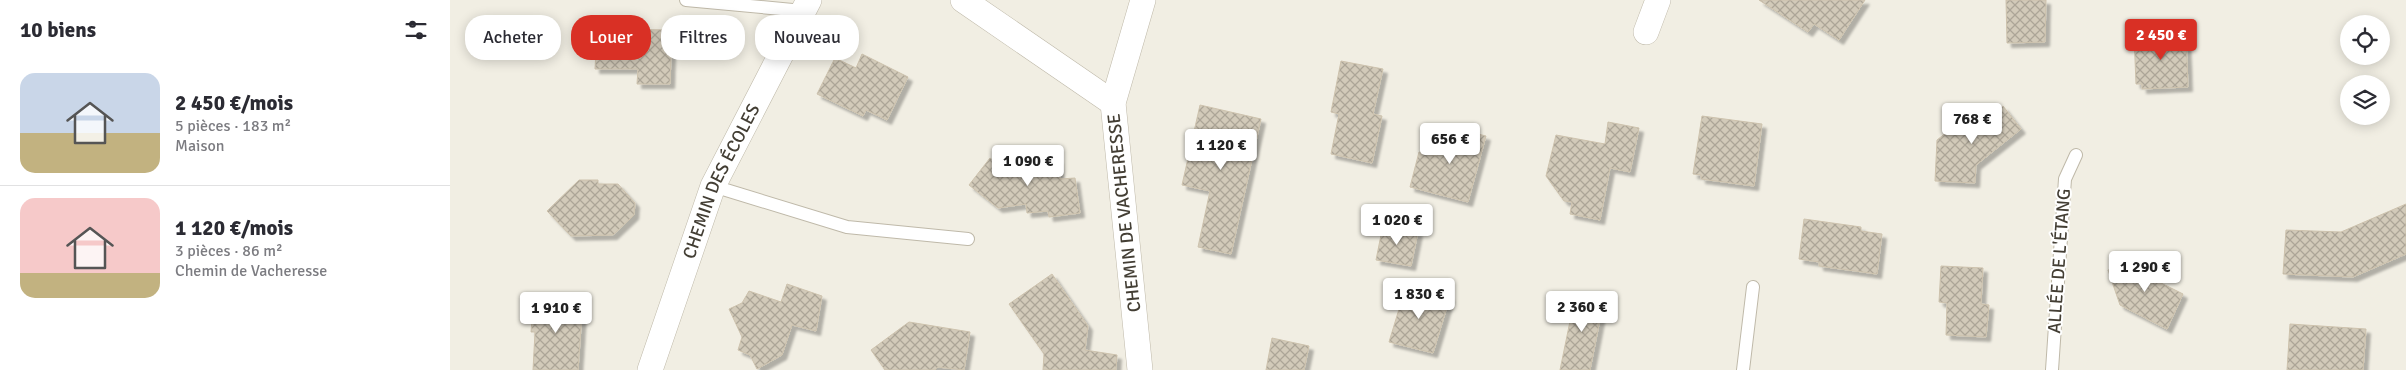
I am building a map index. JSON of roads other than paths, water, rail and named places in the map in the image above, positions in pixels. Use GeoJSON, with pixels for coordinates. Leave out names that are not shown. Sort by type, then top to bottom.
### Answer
{"type":"FeatureCollection","features":[{"type":"Feature","properties":{"kind":"street"},"geometry":{"type":"LineString","coordinates":[[963,0],[1113,102]]}},
{"type":"Feature","properties":{"kind":"street","name":"CHEMIN DE VACHERESSE"},"geometry":{"type":"LineString","coordinates":[[1140,370],[1113,102],[1143,0]]}},
{"type":"Feature","properties":{"kind":"street"},"geometry":{"type":"LineString","coordinates":[[1646,32],[1658,0]]}},
{"type":"Feature","properties":{"kind":"street","name":"CHEMIN DES ÉCOLES"},"geometry":{"type":"LineString","coordinates":[[650,370],[713,186],[806,6]]}},
{"type":"Feature","properties":{"kind":"lane"},"geometry":{"type":"LineString","coordinates":[[686,0],[806,6]]}},
{"type":"Feature","properties":{"kind":"lane","name":"ALLÉE DE L'ÉTANG"},"geometry":{"type":"LineString","coordinates":[[2052,370],[2065,179],[2076,155]]}},
{"type":"Feature","properties":{"kind":"lane"},"geometry":{"type":"LineString","coordinates":[[713,186],[847,227],[968,240]]}},
{"type":"Feature","properties":{"kind":"lane"},"geometry":{"type":"LineString","coordinates":[[1742,370],[1753,287]]}}]}
